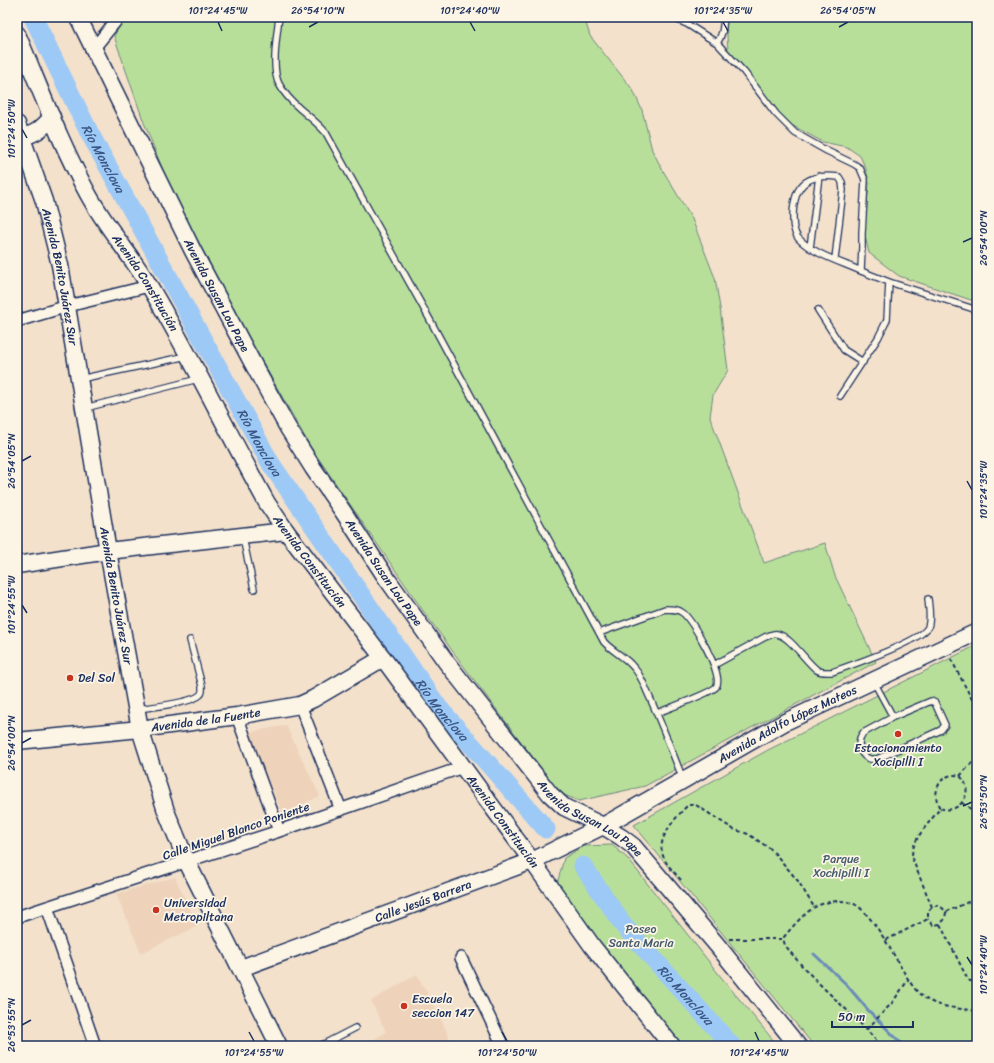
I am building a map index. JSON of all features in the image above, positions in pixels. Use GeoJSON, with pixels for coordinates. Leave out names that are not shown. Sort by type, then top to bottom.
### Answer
{"type":"FeatureCollection","features":[{"type":"Feature","properties":{"kind":"street","name":"Avenida Susan Lou Pape"},"geometry":{"type":"LineString","coordinates":[[78,17],[197,258],[255,368],[288,428],[385,576],[447,663],[550,794],[564,807],[603,826],[633,846],[717,945],[798,1046]]}},
{"type":"Feature","properties":{"kind":"street"},"geometry":{"type":"LineString","coordinates":[[94,48],[119,17]]}},
{"type":"Feature","properties":{"kind":"street","name":"Avenida Constitución"},"geometry":{"type":"LineString","coordinates":[[17,34],[74,167],[98,211],[149,286],[188,355],[263,496],[286,531],[383,658],[532,861],[593,947],[671,1046]]}},
{"type":"Feature","properties":{"kind":"street"},"geometry":{"type":"LineString","coordinates":[[19,133],[36,133],[52,117]]}},
{"type":"Feature","properties":{"kind":"street","name":"Avenida Benito Juárez Sur"},"geometry":{"type":"LineString","coordinates":[[19,133],[44,201],[60,265],[108,551],[140,729],[166,812],[187,862],[279,1046]]}},
{"type":"Feature","properties":{"kind":"street"},"geometry":{"type":"LineString","coordinates":[[17,321],[68,306],[149,286]]}},
{"type":"Feature","properties":{"kind":"street"},"geometry":{"type":"LineString","coordinates":[[17,565],[108,551],[286,531]]}},
{"type":"Feature","properties":{"kind":"street","name":"Avenida Adolfo López Mateos"},"geometry":{"type":"LineString","coordinates":[[603,826],[784,722],[977,632]]}},
{"type":"Feature","properties":{"kind":"street","name":"Avenida de la Fuente"},"geometry":{"type":"LineString","coordinates":[[17,741],[140,729],[237,716],[300,705],[383,658]]}},
{"type":"Feature","properties":{"kind":"street"},"geometry":{"type":"LineString","coordinates":[[300,705],[341,810]]}},
{"type":"Feature","properties":{"kind":"street"},"geometry":{"type":"LineString","coordinates":[[237,716],[279,831]]}},
{"type":"Feature","properties":{"kind":"street","name":"Calle Miguel Blanco Poniente"},"geometry":{"type":"LineString","coordinates":[[17,917],[187,862],[463,768]]}},
{"type":"Feature","properties":{"kind":"street","name":"Calle Jesús Barrera"},"geometry":{"type":"LineString","coordinates":[[240,968],[532,861],[603,826]]}},
{"type":"Feature","properties":{"kind":"street"},"geometry":{"type":"LineString","coordinates":[[517,841],[541,850],[555,850]]}},
{"type":"Feature","properties":{"kind":"street"},"geometry":{"type":"LineString","coordinates":[[547,882],[548,860],[555,850]]}},
{"type":"Feature","properties":{"kind":"street"},"geometry":{"type":"LineString","coordinates":[[47,907],[95,1046]]}},
{"type":"Feature","properties":{"kind":"street"},"geometry":{"type":"LineString","coordinates":[[461,958],[503,1046]]}},
{"type":"Feature","properties":{"kind":"lane"},"geometry":{"type":"LineString","coordinates":[[279,17],[274,70],[278,83],[286,95],[326,133],[604,642],[634,668],[640,676],[657,713],[684,780]]}},
{"type":"Feature","properties":{"kind":"lane"},"geometry":{"type":"LineString","coordinates":[[671,17],[687,24],[717,43],[744,72],[776,114],[795,133],[860,168],[865,180],[861,271]]}},
{"type":"Feature","properties":{"kind":"lane"},"geometry":{"type":"LineString","coordinates":[[717,43],[722,34],[724,17]]}},
{"type":"Feature","properties":{"kind":"lane"},"geometry":{"type":"LineString","coordinates":[[834,259],[843,190],[842,182],[839,177],[819,176],[808,180],[797,192],[793,208],[793,224],[797,237],[810,248],[834,259],[861,271],[889,282],[977,310]]}},
{"type":"Feature","properties":{"kind":"lane"},"geometry":{"type":"LineString","coordinates":[[810,248],[819,176]]}},
{"type":"Feature","properties":{"kind":"lane"},"geometry":{"type":"LineString","coordinates":[[840,396],[878,338],[887,320],[889,282]]}},
{"type":"Feature","properties":{"kind":"lane"},"geometry":{"type":"LineString","coordinates":[[818,310],[844,350],[863,362]]}},
{"type":"Feature","properties":{"kind":"lane"},"geometry":{"type":"LineString","coordinates":[[80,379],[188,355]]}},
{"type":"Feature","properties":{"kind":"lane"},"geometry":{"type":"LineString","coordinates":[[84,408],[200,378]]}},
{"type":"Feature","properties":{"kind":"lane"},"geometry":{"type":"LineString","coordinates":[[243,536],[254,589]]}},
{"type":"Feature","properties":{"kind":"lane"},"geometry":{"type":"LineString","coordinates":[[714,665],[772,634],[777,634],[783,636],[817,669],[823,672],[832,672],[904,643],[922,634],[927,628],[929,622],[928,599]]}},
{"type":"Feature","properties":{"kind":"lane"},"geometry":{"type":"LineString","coordinates":[[599,633],[665,609],[682,612],[688,618],[708,649],[714,665],[718,683],[714,689],[657,713]]}},
{"type":"Feature","properties":{"kind":"lane"},"geometry":{"type":"LineString","coordinates":[[136,709],[187,701],[201,695],[202,686],[190,640]]}},
{"type":"Feature","properties":{"kind":"lane"},"geometry":{"type":"LineString","coordinates":[[873,681],[893,717]]}},
{"type":"Feature","properties":{"kind":"lane"},"geometry":{"type":"LineString","coordinates":[[931,701],[935,703],[946,725],[941,730],[877,759],[868,759],[864,756],[858,744],[859,738],[863,733],[893,717],[931,701]]}},
{"type":"Feature","properties":{"kind":"lane"},"geometry":{"type":"LineString","coordinates":[[320,1046],[355,1028]]}},
{"type":"Feature","properties":{"kind":"path"},"geometry":{"type":"LineString","coordinates":[[946,647],[977,709]]}},
{"type":"Feature","properties":{"kind":"path"},"geometry":{"type":"LineString","coordinates":[[960,776],[977,757]]}},
{"type":"Feature","properties":{"kind":"path"},"geometry":{"type":"LineString","coordinates":[[952,774],[960,776],[966,784],[966,791],[962,803],[954,809],[949,810],[940,808],[936,800],[938,784],[949,775],[952,774]]}},
{"type":"Feature","properties":{"kind":"path"},"geometry":{"type":"LineString","coordinates":[[962,803],[977,813]]}},
{"type":"Feature","properties":{"kind":"path"},"geometry":{"type":"LineString","coordinates":[[685,885],[666,861],[662,852],[661,843],[680,812],[688,805],[696,805],[733,829],[748,834],[772,850],[798,880],[814,907]]}},
{"type":"Feature","properties":{"kind":"path"},"geometry":{"type":"LineString","coordinates":[[932,907],[912,858],[911,851],[914,844],[940,808]]}},
{"type":"Feature","properties":{"kind":"path"},"geometry":{"type":"LineString","coordinates":[[946,912],[977,898]]}},
{"type":"Feature","properties":{"kind":"path"},"geometry":{"type":"LineString","coordinates":[[724,933],[729,939],[783,939],[801,918],[814,907],[824,903],[847,901],[864,911],[886,940],[908,980],[921,996],[937,1004],[977,1011]]}},
{"type":"Feature","properties":{"kind":"path"},"geometry":{"type":"LineString","coordinates":[[938,906],[943,908],[946,912],[945,920],[940,924],[933,925],[928,920],[928,912],[932,907],[938,906]]}},
{"type":"Feature","properties":{"kind":"path"},"geometry":{"type":"LineString","coordinates":[[886,940],[928,920]]}},
{"type":"Feature","properties":{"kind":"path"},"geometry":{"type":"LineString","coordinates":[[940,924],[967,978],[970,981],[977,982]]}},
{"type":"Feature","properties":{"kind":"path"},"geometry":{"type":"LineString","coordinates":[[783,939],[785,946],[805,968],[867,1029],[881,1046]]}},
{"type":"Feature","properties":{"kind":"path"},"geometry":{"type":"LineString","coordinates":[[867,1029],[892,1003],[908,980]]}},
{"type":"Feature","properties":{"kind":"shaded area"},"geometry":{"type":"Polygon","coordinates":[[[286,725],[320,796],[283,814],[247,733],[286,725]]]}},
{"type":"Feature","properties":{"kind":"shaded area","name":"Universidad Metropiltana"},"geometry":{"type":"Polygon","coordinates":[[[175,877],[198,926],[141,953],[116,894],[175,877]]]}},
{"type":"Feature","properties":{"kind":"shaded area","name":"Escuela seccion 147"},"geometry":{"type":"Polygon","coordinates":[[[417,974],[441,1019],[453,1046],[363,1046],[386,1032],[371,1001],[417,974]]]}},
{"type":"Feature","properties":{"kind":"green space"},"geometry":{"type":"Polygon","coordinates":[[[125,17],[584,17],[590,36],[633,90],[642,110],[652,150],[692,219],[715,278],[728,370],[713,395],[710,417],[764,563],[825,543],[835,576],[876,662],[645,786],[579,801],[564,795],[557,789],[424,612],[310,446],[253,345],[170,188],[143,120],[114,36],[125,17]]]}},
{"type":"Feature","properties":{"kind":"green space"},"geometry":{"type":"Polygon","coordinates":[[[728,17],[977,17],[977,302],[899,276],[869,253],[864,231],[869,183],[866,169],[860,156],[847,147],[823,142],[784,121],[728,51],[726,21],[728,17]]]}},
{"type":"Feature","properties":{"kind":"green space","name":"Parque Xochipilli I"},"geometry":{"type":"Polygon","coordinates":[[[977,645],[977,1046],[814,1046],[634,825],[768,750],[977,645]]]}},
{"type":"Feature","properties":{"kind":"green space","name":"Paseo Santa Maria"},"geometry":{"type":"Polygon","coordinates":[[[612,845],[628,859],[721,977],[778,1046],[679,1046],[604,952],[557,884],[564,858],[584,846],[612,845]]]}},
{"type":"Feature","properties":{"kind":"waterway","name":"Río Monclova"},"geometry":{"type":"LineString","coordinates":[[33,17],[89,132],[271,464],[438,707],[546,829]]}},
{"type":"Feature","properties":{"kind":"waterway","name":"Rio Monclova"},"geometry":{"type":"LineString","coordinates":[[583,866],[624,926],[732,1046]]}},
{"type":"Feature","properties":{"kind":"waterway"},"geometry":{"type":"LineString","coordinates":[[814,954],[846,984],[868,1010],[904,1046]]}},
{"type":"Feature","properties":{"kind":"place","name":"Del Sol"},"geometry":{"type":"Point","coordinates":[70,678]}},
{"type":"Feature","properties":{"kind":"place","name":"Estacionamiento Xocipilli I"},"geometry":{"type":"Point","coordinates":[898,734]}},
{"type":"Feature","properties":{"kind":"place","name":"Universidad Metropiltana"},"geometry":{"type":"Point","coordinates":[156,910]}},
{"type":"Feature","properties":{"kind":"place","name":"Escuela seccion 147"},"geometry":{"type":"Point","coordinates":[404,1006]}}]}
